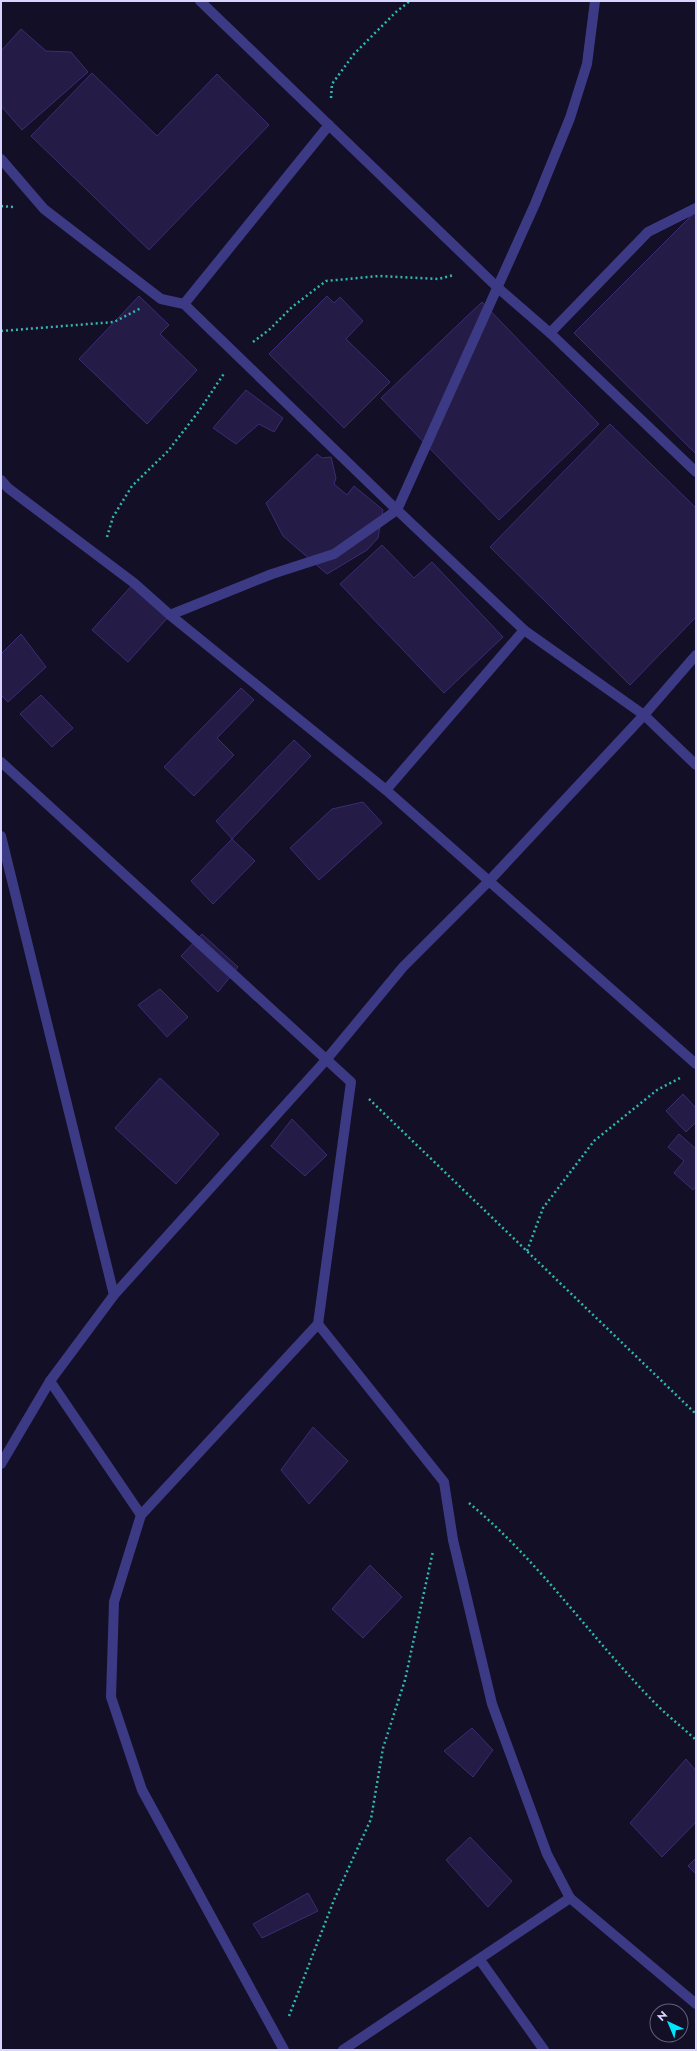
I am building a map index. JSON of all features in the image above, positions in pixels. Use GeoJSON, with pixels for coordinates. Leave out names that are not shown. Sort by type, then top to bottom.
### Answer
{"type":"FeatureCollection","features":[{"type":"Feature","properties":{"kind":"street"},"geometry":{"type":"LineString","coordinates":[[200,1],[497,287],[550,333],[696,472]]}},
{"type":"Feature","properties":{"kind":"street"},"geometry":{"type":"LineString","coordinates":[[170,615],[272,574],[334,554],[397,510],[535,204],[570,118],[587,64],[595,1]]}},
{"type":"Feature","properties":{"kind":"street"},"geometry":{"type":"LineString","coordinates":[[184,304],[329,125]]}},
{"type":"Feature","properties":{"kind":"street"},"geometry":{"type":"LineString","coordinates":[[1,159],[44,209],[161,298],[184,304],[397,510],[524,630],[644,715],[696,765]]}},
{"type":"Feature","properties":{"kind":"street"},"geometry":{"type":"LineString","coordinates":[[550,333],[648,232],[696,208]]}},
{"type":"Feature","properties":{"kind":"street"},"geometry":{"type":"LineString","coordinates":[[1,480],[8,488],[102,557],[170,615],[386,790],[490,880],[696,1064]]}},
{"type":"Feature","properties":{"kind":"street"},"geometry":{"type":"LineString","coordinates":[[386,790],[524,630]]}},
{"type":"Feature","properties":{"kind":"street"},"geometry":{"type":"LineString","coordinates":[[1,1464],[50,1381],[114,1295],[326,1060],[403,967],[490,880],[644,715],[696,655]]}},
{"type":"Feature","properties":{"kind":"street"},"geometry":{"type":"LineString","coordinates":[[1,762],[351,1082],[318,1324],[141,1515],[114,1602],[111,1697],[142,1790],[282,2046]]}},
{"type":"Feature","properties":{"kind":"street"},"geometry":{"type":"LineString","coordinates":[[1,836],[114,1295]]}},
{"type":"Feature","properties":{"kind":"street"},"geometry":{"type":"LineString","coordinates":[[318,1324],[444,1482],[453,1540],[492,1704],[547,1854],[570,1898],[695,2001]]}},
{"type":"Feature","properties":{"kind":"street"},"geometry":{"type":"LineString","coordinates":[[50,1381],[141,1515]]}},
{"type":"Feature","properties":{"kind":"street"},"geometry":{"type":"LineString","coordinates":[[342,2050],[480,1960],[570,1898]]}},
{"type":"Feature","properties":{"kind":"street"},"geometry":{"type":"LineString","coordinates":[[480,1960],[544,2050]]}},
{"type":"Feature","properties":{"kind":"path"},"geometry":{"type":"LineString","coordinates":[[329,125],[332,84],[354,54],[396,12],[410,1]]}},
{"type":"Feature","properties":{"kind":"path"},"geometry":{"type":"LineString","coordinates":[[102,557],[113,517],[132,486],[168,451],[199,411],[236,354],[270,329],[292,306],[326,281],[379,276],[438,279],[478,268]]}},
{"type":"Feature","properties":{"kind":"path"},"geometry":{"type":"LineString","coordinates":[[1,331],[114,322],[161,298]]}},
{"type":"Feature","properties":{"kind":"path"},"geometry":{"type":"LineString","coordinates":[[527,1251],[542,1208],[594,1141],[657,1090],[683,1076]]}},
{"type":"Feature","properties":{"kind":"path"},"geometry":{"type":"LineString","coordinates":[[351,1082],[696,1414]]}},
{"type":"Feature","properties":{"kind":"path"},"geometry":{"type":"LineString","coordinates":[[444,1482],[494,1524],[558,1593],[651,1700],[696,1740]]}},
{"type":"Feature","properties":{"kind":"path"},"geometry":{"type":"LineString","coordinates":[[282,2046],[334,1900],[371,1819],[383,1748],[405,1680],[434,1549]]}},
{"type":"Feature","properties":{"kind":"building"},"geometry":{"type":"Polygon","coordinates":[[[21,29],[46,51],[71,52],[88,72],[22,130],[1,106],[1,51],[21,29]]]}},
{"type":"Feature","properties":{"kind":"building"},"geometry":{"type":"Polygon","coordinates":[[[92,73],[157,136],[217,74],[269,125],[149,250],[31,136],[92,73]]]}},
{"type":"Feature","properties":{"kind":"building"},"geometry":{"type":"Polygon","coordinates":[[[696,211],[696,454],[574,333],[696,211]]]}},
{"type":"Feature","properties":{"kind":"building"},"geometry":{"type":"Polygon","coordinates":[[[139,296],[169,325],[160,334],[197,370],[147,424],[79,359],[139,296]]]}},
{"type":"Feature","properties":{"kind":"building"},"geometry":{"type":"Polygon","coordinates":[[[327,296],[334,303],[340,297],[363,321],[346,339],[390,382],[344,428],[269,354],[327,296]]]}},
{"type":"Feature","properties":{"kind":"building"},"geometry":{"type":"Polygon","coordinates":[[[482,302],[599,424],[499,520],[381,398],[482,302]]]}},
{"type":"Feature","properties":{"kind":"building"},"geometry":{"type":"Polygon","coordinates":[[[246,390],[283,418],[274,432],[259,424],[236,444],[213,428],[246,390]]]}},
{"type":"Feature","properties":{"kind":"building"},"geometry":{"type":"Polygon","coordinates":[[[610,424],[696,508],[696,617],[630,685],[490,547],[610,424]]]}},
{"type":"Feature","properties":{"kind":"building"},"geometry":{"type":"Polygon","coordinates":[[[317,454],[322,458],[331,457],[336,478],[334,484],[347,495],[354,486],[383,510],[378,538],[367,550],[327,574],[283,536],[266,503],[317,454]]]}},
{"type":"Feature","properties":{"kind":"building"},"geometry":{"type":"Polygon","coordinates":[[[382,545],[414,578],[432,562],[503,637],[444,693],[340,584],[382,545]]]}},
{"type":"Feature","properties":{"kind":"building"},"geometry":{"type":"Polygon","coordinates":[[[134,583],[170,615],[128,662],[92,630],[134,583]]]}},
{"type":"Feature","properties":{"kind":"building"},"geometry":{"type":"Polygon","coordinates":[[[21,634],[46,667],[8,702],[1,695],[1,654],[21,634]]]}},
{"type":"Feature","properties":{"kind":"building"},"geometry":{"type":"Polygon","coordinates":[[[241,688],[254,700],[217,738],[234,755],[194,796],[164,767],[241,688]]]}},
{"type":"Feature","properties":{"kind":"building"},"geometry":{"type":"Polygon","coordinates":[[[41,695],[73,728],[52,747],[20,714],[41,695]]]}},
{"type":"Feature","properties":{"kind":"building"},"geometry":{"type":"Polygon","coordinates":[[[294,740],[311,756],[232,839],[216,821],[294,740]]]}},
{"type":"Feature","properties":{"kind":"building"},"geometry":{"type":"Polygon","coordinates":[[[363,802],[382,823],[319,880],[290,848],[332,809],[363,802]]]}},
{"type":"Feature","properties":{"kind":"building"},"geometry":{"type":"Polygon","coordinates":[[[232,839],[255,861],[213,904],[191,881],[232,839]]]}},
{"type":"Feature","properties":{"kind":"building"},"geometry":{"type":"Polygon","coordinates":[[[202,934],[238,967],[218,992],[181,956],[202,934]]]}},
{"type":"Feature","properties":{"kind":"building"},"geometry":{"type":"Polygon","coordinates":[[[160,989],[188,1017],[167,1037],[138,1005],[160,989]]]}},
{"type":"Feature","properties":{"kind":"building"},"geometry":{"type":"Polygon","coordinates":[[[160,1078],[219,1134],[176,1184],[115,1128],[160,1078]]]}},
{"type":"Feature","properties":{"kind":"building"},"geometry":{"type":"Polygon","coordinates":[[[683,1094],[696,1108],[696,1122],[686,1132],[666,1111],[683,1094]]]}},
{"type":"Feature","properties":{"kind":"building"},"geometry":{"type":"Polygon","coordinates":[[[292,1119],[327,1155],[305,1176],[271,1146],[292,1119]]]}},
{"type":"Feature","properties":{"kind":"building"},"geometry":{"type":"Polygon","coordinates":[[[679,1134],[695,1148],[696,1147],[696,1186],[693,1190],[674,1173],[684,1161],[668,1147],[679,1134]]]}},
{"type":"Feature","properties":{"kind":"building"},"geometry":{"type":"Polygon","coordinates":[[[313,1427],[348,1461],[309,1504],[281,1470],[313,1427]]]}},
{"type":"Feature","properties":{"kind":"building"},"geometry":{"type":"Polygon","coordinates":[[[370,1565],[402,1597],[363,1638],[332,1609],[370,1565]]]}},
{"type":"Feature","properties":{"kind":"building"},"geometry":{"type":"Polygon","coordinates":[[[472,1728],[493,1750],[473,1777],[444,1751],[472,1728]]]}},
{"type":"Feature","properties":{"kind":"building"},"geometry":{"type":"Polygon","coordinates":[[[686,1759],[696,1771],[696,1822],[662,1857],[630,1823],[686,1759]]]}},
{"type":"Feature","properties":{"kind":"building"},"geometry":{"type":"Polygon","coordinates":[[[470,1837],[512,1881],[488,1907],[446,1860],[470,1837]]]}},
{"type":"Feature","properties":{"kind":"building"},"geometry":{"type":"Polygon","coordinates":[[[696,1858],[696,1874],[688,1866],[696,1858]]]}},
{"type":"Feature","properties":{"kind":"building"},"geometry":{"type":"Polygon","coordinates":[[[308,1893],[318,1911],[262,1938],[253,1924],[308,1893]]]}}]}
